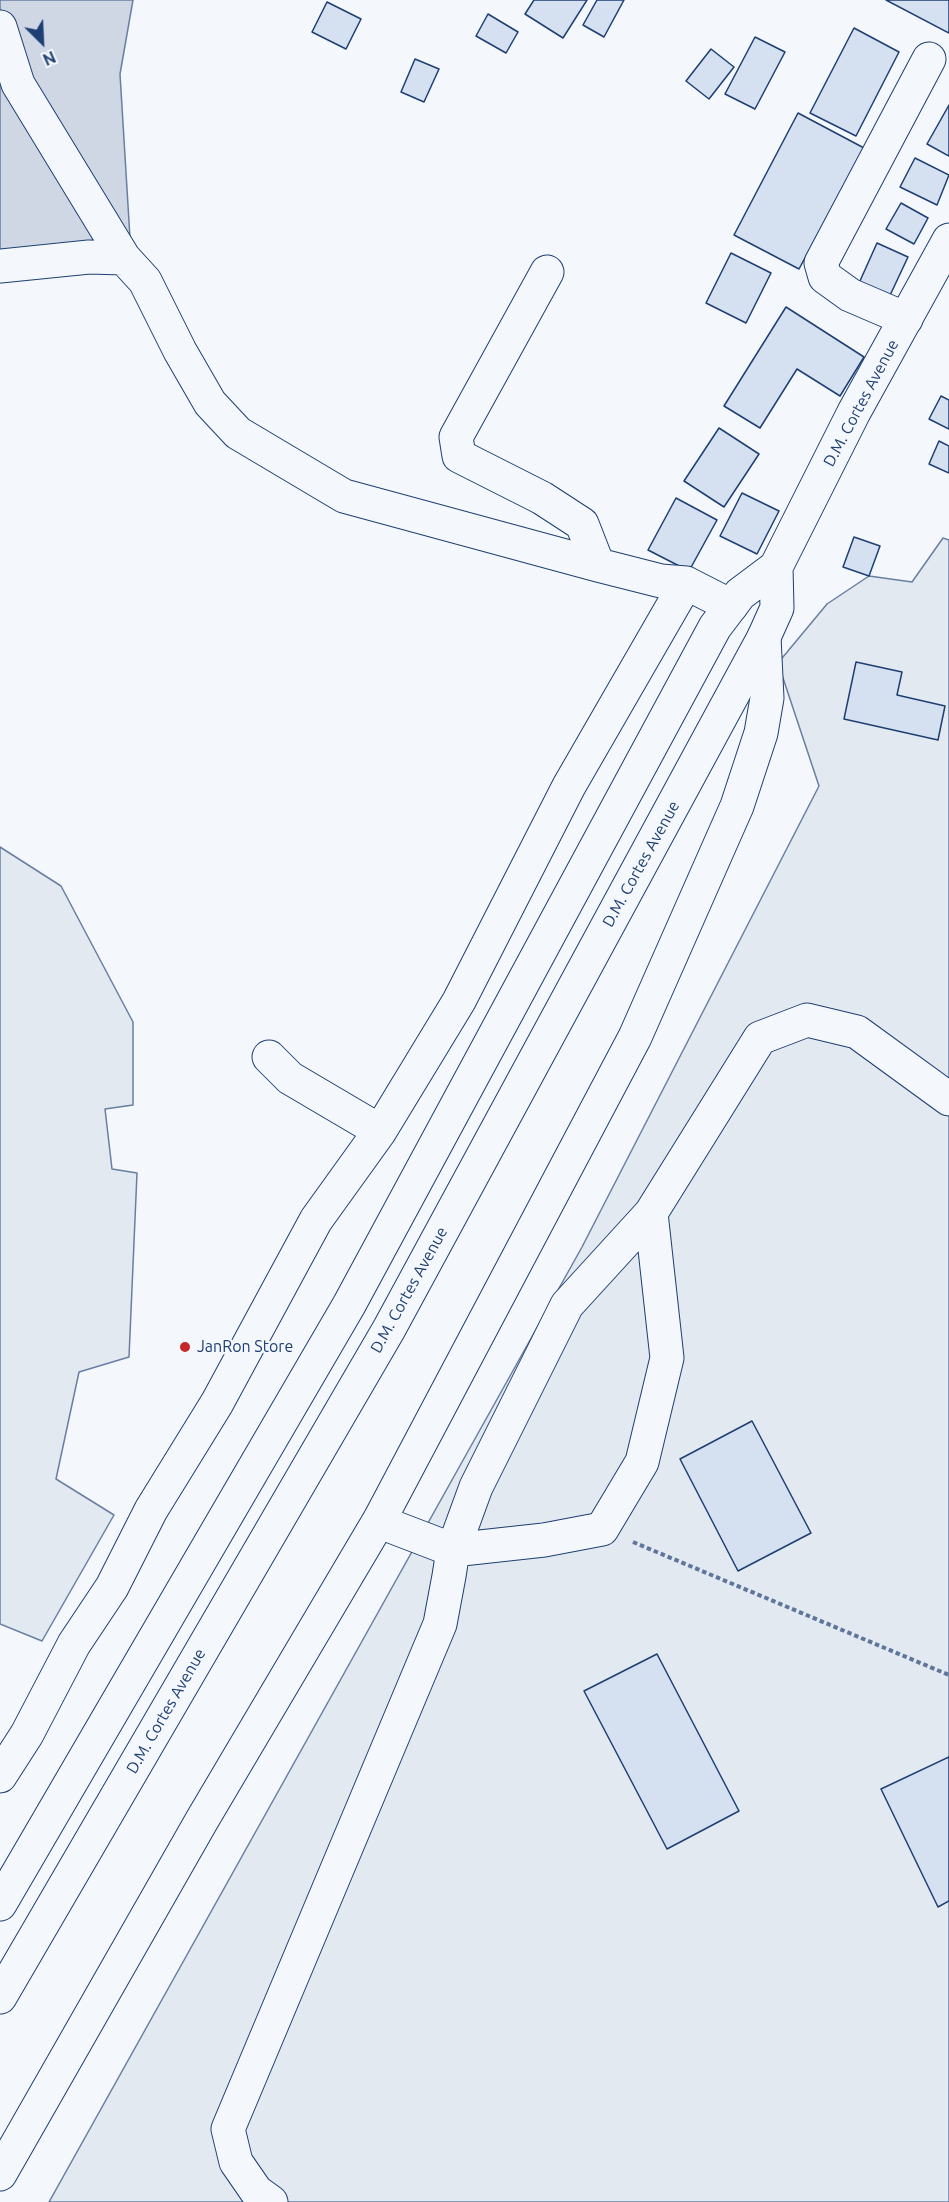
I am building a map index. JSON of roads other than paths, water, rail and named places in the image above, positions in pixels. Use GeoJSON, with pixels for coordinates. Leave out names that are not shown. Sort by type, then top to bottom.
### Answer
{"type":"FeatureCollection","features":[{"type":"Feature","properties":{"kind":"main road"},"geometry":{"type":"LineString","coordinates":[[0,27],[18,84],[124,258],[145,281],[180,351],[210,403],[238,434],[344,496],[598,566],[661,581],[686,583],[730,606]]}},
{"type":"Feature","properties":{"kind":"main road"},"geometry":{"type":"LineString","coordinates":[[906,319],[850,295],[825,277],[821,263],[929,59]]}},
{"type":"Feature","properties":{"kind":"main road","name":"D.M. Cortes Avenue"},"geometry":{"type":"LineString","coordinates":[[0,1904],[349,1305],[710,637],[740,594],[776,567],[854,412],[949,240]]}},
{"type":"Feature","properties":{"kind":"main road"},"geometry":{"type":"LineString","coordinates":[[0,266],[89,257],[124,258]]}},
{"type":"Feature","properties":{"kind":"main road"},"geometry":{"type":"LineString","coordinates":[[547,272],[456,437],[459,456],[542,498],[582,524],[598,566]]}},
{"type":"Feature","properties":{"kind":"main road","name":"D.M. Cortes Avenue"},"geometry":{"type":"LineString","coordinates":[[0,1997],[389,1329],[764,637],[777,608],[776,567]]}},
{"type":"Feature","properties":{"kind":"main road"},"geometry":{"type":"LineString","coordinates":[[0,1776],[27,1734],[74,1644],[112,1587],[150,1510],[217,1403],[316,1220],[380,1131],[459,1001],[569,786],[686,583]]}},
{"type":"Feature","properties":{"kind":"main road"},"geometry":{"type":"LineString","coordinates":[[0,2174],[202,1820],[380,1519],[635,1037],[737,806],[760,733],[767,698],[764,637]]}},
{"type":"Feature","properties":{"kind":"main road"},"geometry":{"type":"LineString","coordinates":[[271,2202],[256,2191],[236,2162],[228,2129],[441,1624],[453,1550],[476,1487],[567,1305],[651,1213],[760,1038],[807,1020],[857,1032],[949,1099]]}},
{"type":"Feature","properties":{"kind":"main road"},"geometry":{"type":"LineString","coordinates":[[269,1057],[290,1078],[380,1131]]}},
{"type":"Feature","properties":{"kind":"main road"},"geometry":{"type":"LineString","coordinates":[[380,1519],[393,1527],[453,1550],[544,1540],[602,1529],[642,1462],[667,1358],[651,1213]]}},
{"type":"Feature","properties":{"kind":"place","name":"JanRon Store"},"geometry":{"type":"Point","coordinates":[185,1347]}}]}
